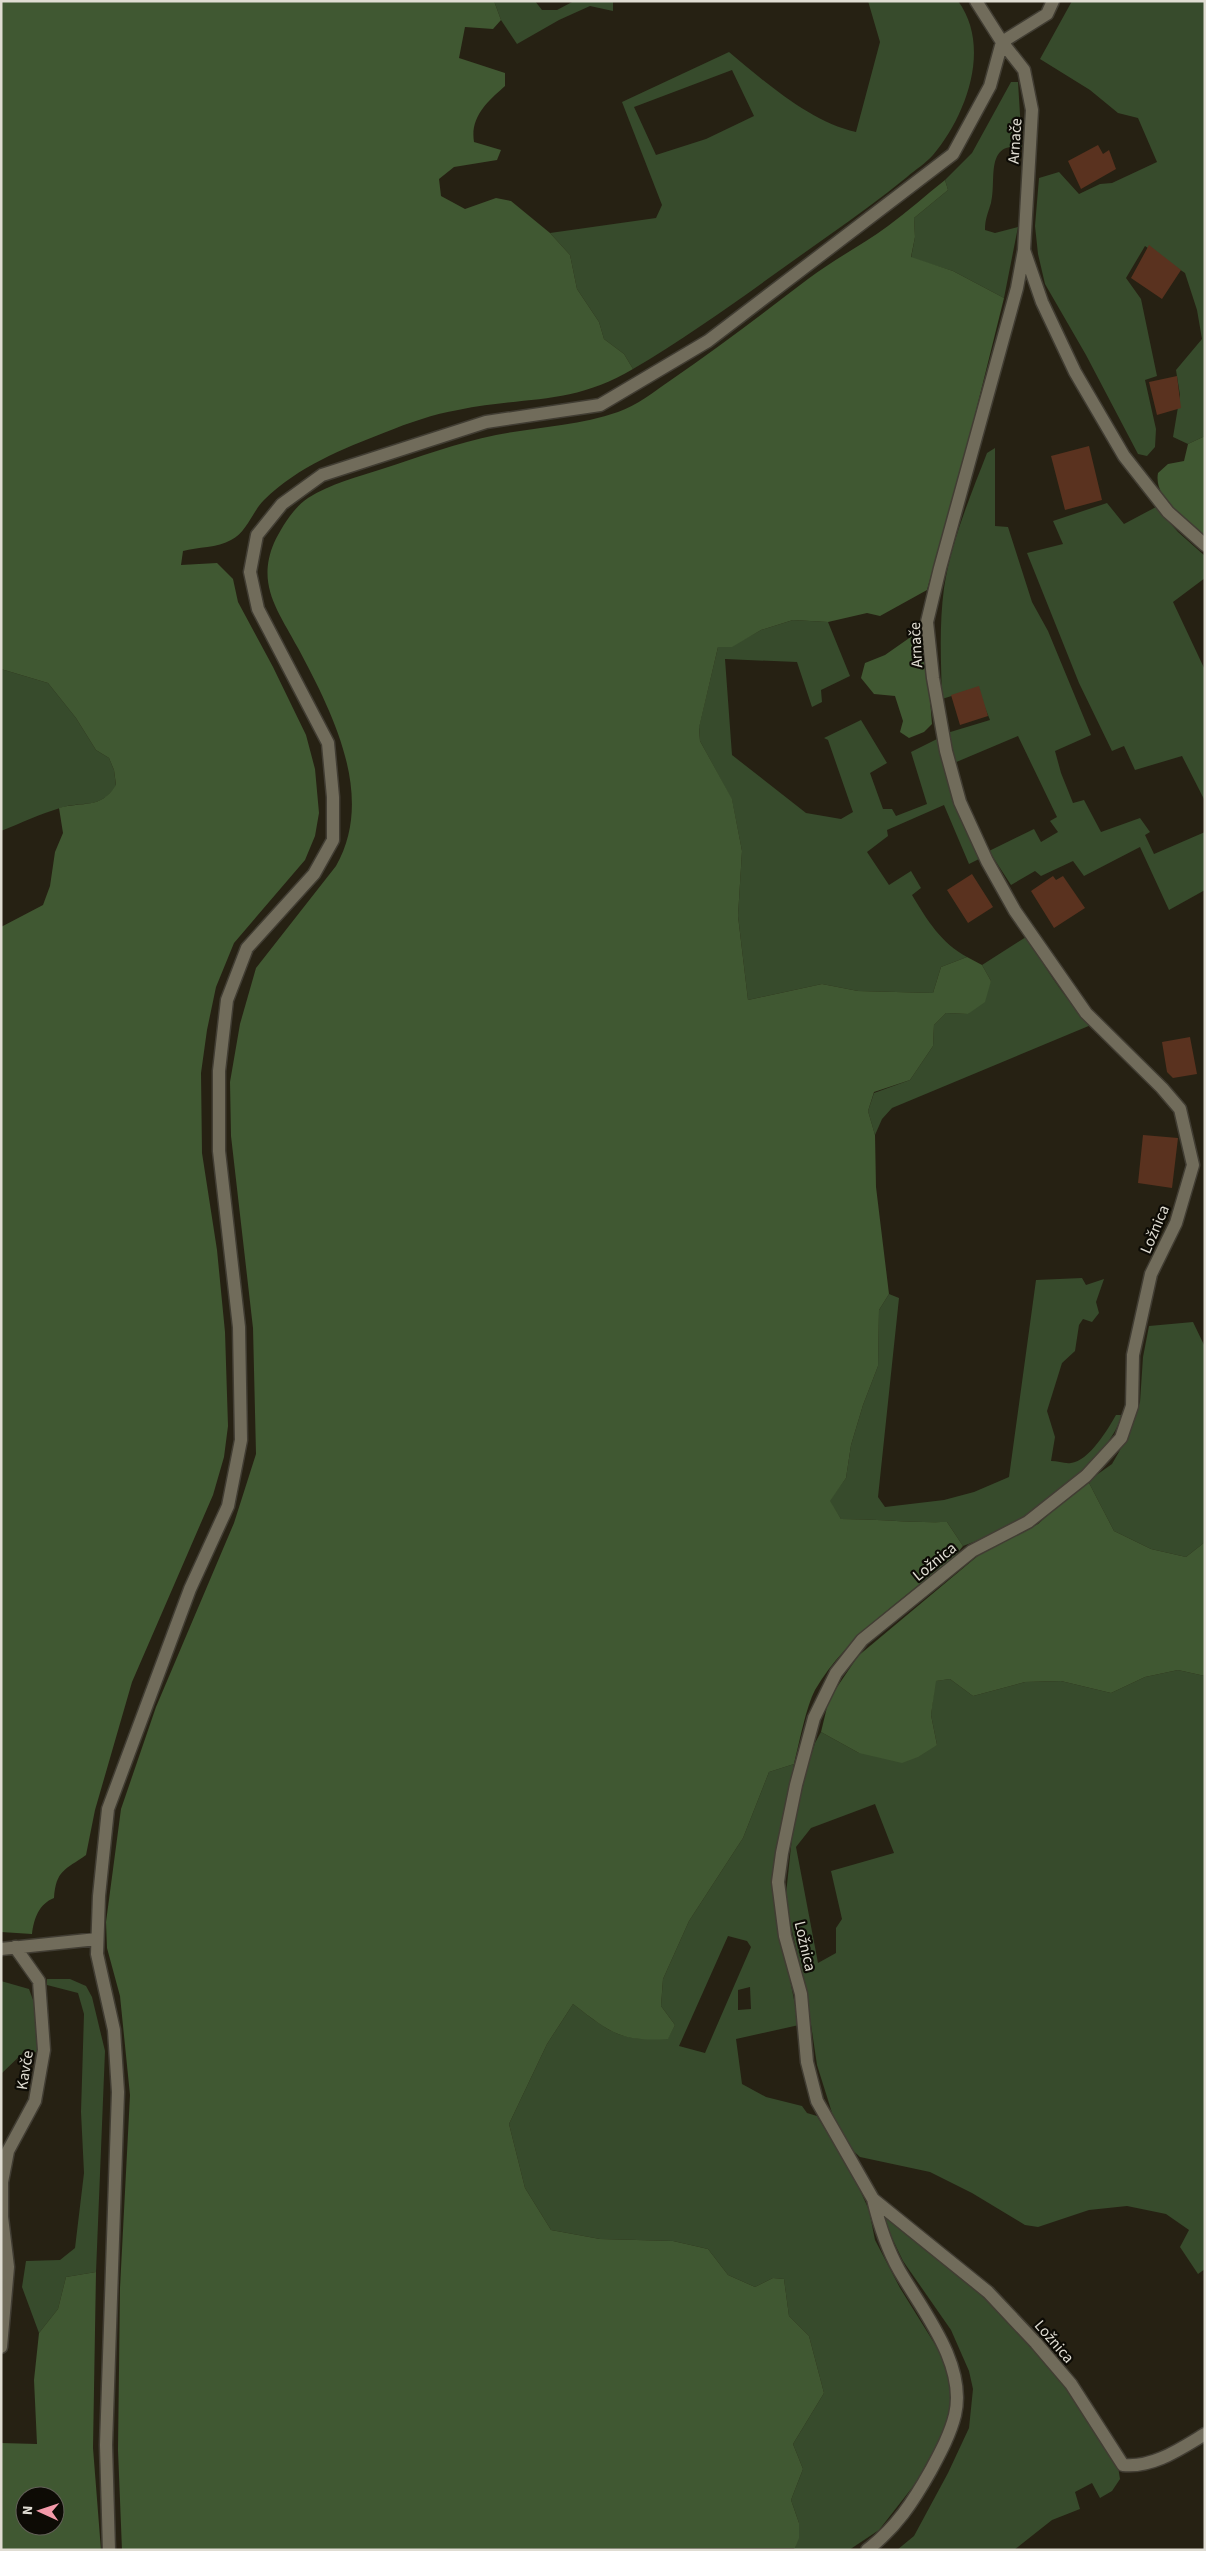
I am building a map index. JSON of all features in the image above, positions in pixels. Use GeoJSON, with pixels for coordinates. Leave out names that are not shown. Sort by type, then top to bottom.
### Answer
{"type":"FeatureCollection","features":[{"type":"Feature","properties":{"kind":"street","name":"Arnače"},"geometry":{"type":"LineString","coordinates":[[976,1],[1002,42],[1024,70],[1032,110],[1024,250],[1017,288],[940,568],[928,622],[933,678],[946,751],[960,802],[987,861],[1015,911],[1086,1013]]}},
{"type":"Feature","properties":{"kind":"street"},"geometry":{"type":"LineString","coordinates":[[109,2550],[106,2445],[118,2092],[114,2030],[97,1954],[99,1896],[108,1809],[190,1589],[228,1506],[241,1440],[239,1327],[219,1151],[219,1071],[227,1000],[247,948],[314,874],[333,840],[333,797],[328,743],[258,609],[250,572],[256,535],[282,504],[322,475],[486,422],[600,405],[708,341],[953,154],[990,86],[1002,42],[1047,14],[1053,1]]}},
{"type":"Feature","properties":{"kind":"street","name":"Arnače"},"geometry":{"type":"LineString","coordinates":[[1024,250],[1042,302],[1075,372],[1124,456],[1168,512],[1205,545]]}},
{"type":"Feature","properties":{"kind":"street","name":"Ložnica"},"geometry":{"type":"LineString","coordinates":[[867,2550],[884,2537],[902,2518],[920,2489],[946,2442],[956,2414],[957,2393],[948,2357],[937,2330],[898,2269],[880,2230],[873,2198],[817,2101],[807,2062],[801,1994],[785,1936],[778,1882],[782,1852],[814,1718],[836,1673],[862,1640],[972,1551],[1028,1522],[1086,1476],[1121,1438],[1132,1406],[1132,1355],[1152,1274],[1176,1223],[1193,1165],[1180,1109],[1162,1088],[1086,1013]]}},
{"type":"Feature","properties":{"kind":"street"},"geometry":{"type":"LineString","coordinates":[[1,1949],[97,1939]]}},
{"type":"Feature","properties":{"kind":"street","name":"Kavče"},"geometry":{"type":"LineString","coordinates":[[1,2346],[8,2267],[2,2217],[2,2182],[8,2151],[35,2101],[44,2050],[39,1981],[15,1948]]}},
{"type":"Feature","properties":{"kind":"street","name":"Ložnica"},"geometry":{"type":"LineString","coordinates":[[873,2198],[988,2292],[1030,2336],[1072,2384],[1124,2466],[1136,2467],[1168,2456],[1205,2434]]}},
{"type":"Feature","properties":{"kind":"green space"},"geometry":{"type":"Polygon","coordinates":[[[1,1],[494,1],[501,20],[493,29],[465,27],[459,58],[505,73],[505,86],[481,111],[473,133],[474,142],[501,150],[497,160],[454,167],[439,179],[441,196],[465,209],[496,198],[511,201],[550,233],[570,255],[577,289],[599,322],[604,339],[624,354],[633,369],[610,381],[568,395],[482,406],[430,416],[370,438],[306,468],[277,488],[264,500],[241,532],[231,540],[220,545],[183,551],[181,565],[217,563],[233,579],[238,602],[273,667],[306,735],[315,769],[319,813],[315,836],[305,860],[234,943],[216,987],[207,1030],[201,1073],[202,1153],[217,1250],[225,1332],[228,1426],[224,1457],[213,1495],[132,1682],[95,1810],[86,1855],[59,1876],[54,1898],[38,1912],[32,1934],[1,1932],[1,927],[43,905],[50,886],[55,852],[63,833],[59,808],[97,801],[110,793],[116,785],[114,770],[109,758],[96,750],[76,718],[48,683],[1,669],[1,1]]]}},
{"type":"Feature","properties":{"kind":"green space"},"geometry":{"type":"Polygon","coordinates":[[[494,1],[535,1],[542,10],[557,10],[574,1],[613,1],[613,11],[590,6],[559,20],[517,44],[501,20],[494,1]]]}},
{"type":"Feature","properties":{"kind":"green space"},"geometry":{"type":"Polygon","coordinates":[[[868,1],[958,1],[968,19],[973,39],[974,60],[971,81],[956,121],[933,155],[924,164],[838,229],[708,321],[633,369],[624,354],[604,339],[599,322],[577,289],[570,255],[550,233],[656,218],[662,205],[622,102],[729,52],[789,100],[822,120],[856,132],[880,42],[868,1]],[[732,70],[634,107],[656,155],[706,139],[754,116],[732,70]]]}},
{"type":"Feature","properties":{"kind":"green space"},"geometry":{"type":"Polygon","coordinates":[[[1072,1],[1205,1],[1205,436],[1188,444],[1173,437],[1180,395],[1176,370],[1202,339],[1197,310],[1185,273],[1145,246],[1126,278],[1141,299],[1157,376],[1145,380],[1156,429],[1155,447],[1147,456],[1138,454],[1086,355],[1045,284],[1038,254],[1035,226],[1039,178],[1059,172],[1079,194],[1100,184],[1112,183],[1157,162],[1138,118],[1118,113],[1090,90],[1040,59],[1072,1]]]}},
{"type":"Feature","properties":{"kind":"green space"},"geometry":{"type":"Polygon","coordinates":[[[1011,82],[1018,82],[1022,147],[1010,147],[1002,150],[997,156],[994,164],[991,203],[985,230],[995,233],[1018,227],[1004,298],[953,271],[911,258],[915,237],[914,218],[948,190],[945,180],[972,153],[1011,82]]]}},
{"type":"Feature","properties":{"kind":"green space"},"geometry":{"type":"Polygon","coordinates":[[[945,180],[948,190],[914,218],[915,237],[911,257],[953,271],[1004,298],[967,447],[927,590],[880,616],[867,613],[828,622],[793,620],[761,630],[732,647],[718,647],[699,728],[700,741],[732,799],[742,851],[738,916],[748,1000],[822,984],[858,991],[933,993],[941,967],[967,957],[982,965],[991,981],[985,1002],[968,1014],[946,1013],[934,1025],[933,1046],[910,1080],[874,1092],[868,1111],[875,1135],[876,1187],[889,1294],[879,1310],[878,1366],[863,1405],[851,1445],[846,1478],[830,1501],[841,1519],[947,1522],[963,1546],[955,1556],[879,1617],[861,1634],[828,1670],[815,1690],[806,1716],[794,1764],[769,1772],[743,1838],[689,1921],[663,1979],[661,2006],[675,2025],[668,2039],[651,2040],[626,2037],[606,2028],[573,2004],[547,2044],[509,2124],[525,2188],[551,2230],[600,2239],[673,2241],[708,2249],[728,2275],[755,2287],[773,2278],[784,2279],[789,2316],[809,2336],[824,2393],[793,2444],[803,2469],[791,2500],[799,2523],[799,2538],[795,2548],[122,2550],[118,2450],[120,2288],[130,2095],[120,1996],[107,1948],[106,1922],[121,1809],[156,1707],[234,1523],[256,1454],[253,1328],[231,1136],[230,1082],[240,1024],[256,968],[336,866],[347,839],[352,811],[351,783],[336,727],[324,699],[272,598],[267,572],[274,543],[293,512],[303,502],[316,493],[334,485],[467,442],[511,432],[603,417],[632,406],[706,356],[818,272],[888,226],[945,180]]]}},
{"type":"Feature","properties":{"kind":"green space"},"geometry":{"type":"Polygon","coordinates":[[[1205,436],[1205,539],[1181,518],[1166,501],[1158,482],[1158,473],[1168,464],[1184,461],[1188,444],[1205,436]]]}},
{"type":"Feature","properties":{"kind":"green space"},"geometry":{"type":"Polygon","coordinates":[[[995,448],[995,526],[1008,527],[1032,602],[1048,631],[1091,735],[1055,751],[1061,773],[1073,803],[1084,800],[1101,832],[1140,818],[1150,832],[1145,835],[1154,854],[1205,832],[1205,890],[1169,910],[1140,847],[1084,876],[1073,861],[1041,876],[1035,871],[1011,885],[989,851],[1034,829],[1041,842],[1058,832],[1050,821],[1057,817],[1018,736],[954,763],[947,733],[990,720],[977,688],[942,699],[942,602],[947,571],[956,537],[987,453],[995,448]]]}},
{"type":"Feature","properties":{"kind":"green space"},"geometry":{"type":"Polygon","coordinates":[[[1107,503],[1124,524],[1156,507],[1178,532],[1205,556],[1205,578],[1173,602],[1205,670],[1205,801],[1182,756],[1135,770],[1124,746],[1112,751],[1079,683],[1027,553],[1063,544],[1053,521],[1107,503]]]}},
{"type":"Feature","properties":{"kind":"green space"},"geometry":{"type":"Polygon","coordinates":[[[793,620],[828,622],[850,676],[821,690],[822,702],[812,707],[797,662],[725,659],[732,755],[806,813],[841,819],[853,812],[828,740],[824,738],[861,720],[887,763],[870,773],[883,809],[892,809],[896,816],[927,804],[911,752],[937,739],[959,815],[979,859],[969,864],[944,805],[887,830],[888,836],[867,852],[889,885],[911,871],[921,888],[912,895],[923,913],[942,938],[967,957],[941,967],[933,993],[858,991],[822,984],[748,1000],[738,916],[742,851],[732,800],[700,741],[699,727],[718,647],[732,646],[761,630],[793,620]]]}},
{"type":"Feature","properties":{"kind":"green space"},"geometry":{"type":"Polygon","coordinates":[[[915,634],[925,636],[932,724],[924,732],[909,738],[900,732],[903,721],[895,696],[874,694],[861,678],[865,663],[885,655],[915,634]]]}},
{"type":"Feature","properties":{"kind":"green space"},"geometry":{"type":"Polygon","coordinates":[[[1,669],[48,683],[76,718],[96,750],[109,758],[114,770],[116,786],[103,799],[97,802],[60,808],[1,831],[1,669]]]}},
{"type":"Feature","properties":{"kind":"green space"},"geometry":{"type":"Polygon","coordinates":[[[1026,937],[1034,946],[1059,988],[1091,1025],[892,1108],[882,1119],[875,1135],[868,1111],[874,1093],[910,1080],[933,1046],[934,1025],[946,1013],[968,1014],[991,981],[982,965],[1026,937]]]}},
{"type":"Feature","properties":{"kind":"green space"},"geometry":{"type":"Polygon","coordinates":[[[1082,1278],[1086,1285],[1104,1279],[1096,1302],[1099,1313],[1092,1322],[1083,1319],[1079,1325],[1075,1351],[1062,1363],[1047,1411],[1055,1437],[1051,1461],[1066,1463],[1078,1461],[1091,1451],[1116,1415],[1121,1415],[1117,1427],[1109,1440],[1086,1468],[1036,1511],[982,1539],[963,1546],[947,1522],[841,1519],[829,1501],[846,1478],[851,1445],[863,1405],[878,1366],[879,1310],[889,1294],[899,1298],[878,1497],[885,1507],[944,1500],[974,1492],[1009,1477],[1036,1280],[1082,1278]]]}},
{"type":"Feature","properties":{"kind":"green space"},"geometry":{"type":"Polygon","coordinates":[[[1193,1322],[1205,1347],[1205,1542],[1186,1557],[1151,1549],[1114,1531],[1088,1481],[1112,1464],[1128,1436],[1140,1402],[1143,1357],[1149,1326],[1193,1322]]]}},
{"type":"Feature","properties":{"kind":"green space"},"geometry":{"type":"Polygon","coordinates":[[[1088,1481],[1114,1531],[1151,1549],[1186,1557],[1205,1542],[1205,1676],[1178,1670],[1145,1677],[1111,1693],[1061,1681],[1025,1682],[973,1696],[950,1679],[936,1681],[931,1715],[937,1745],[918,1757],[902,1763],[859,1753],[821,1732],[829,1699],[858,1656],[980,1554],[1038,1524],[1082,1484],[1088,1481]]]}},
{"type":"Feature","properties":{"kind":"green space"},"geometry":{"type":"Polygon","coordinates":[[[1178,1670],[1205,1676],[1205,2269],[1198,2274],[1180,2247],[1189,2230],[1166,2214],[1127,2206],[1089,2210],[1038,2227],[1025,2225],[972,2193],[930,2172],[860,2157],[848,2146],[833,2116],[817,2065],[806,1991],[789,1918],[786,1894],[793,1828],[808,1765],[815,1743],[821,1732],[859,1753],[937,1745],[931,1715],[935,1681],[950,1679],[973,1696],[1025,1682],[1061,1681],[1111,1693],[1145,1677],[1178,1670]],[[875,1804],[811,1828],[796,1847],[818,1963],[836,1953],[836,1928],[842,1919],[831,1871],[894,1853],[875,1804]]]}},
{"type":"Feature","properties":{"kind":"green space"},"geometry":{"type":"Polygon","coordinates":[[[794,1764],[778,1855],[786,1959],[799,2025],[736,2039],[742,2084],[766,2097],[802,2106],[807,2113],[817,2116],[853,2175],[869,2210],[875,2240],[900,2288],[941,2354],[950,2382],[949,2421],[915,2484],[879,2530],[849,2550],[792,2550],[795,2548],[799,2523],[791,2500],[803,2469],[793,2444],[824,2393],[809,2336],[789,2316],[784,2279],[773,2278],[755,2287],[728,2275],[708,2249],[673,2241],[600,2239],[551,2230],[525,2188],[509,2124],[547,2044],[573,2004],[597,2022],[616,2033],[638,2038],[668,2038],[675,2025],[661,2006],[663,1979],[689,1921],[743,1838],[769,1772],[794,1764]],[[728,1936],[679,2046],[705,2053],[751,1947],[747,1941],[728,1936]],[[750,1987],[738,1990],[738,2010],[751,2009],[750,1987]]]}},
{"type":"Feature","properties":{"kind":"green space"},"geometry":{"type":"Polygon","coordinates":[[[47,1979],[70,1979],[86,1986],[92,1997],[105,2051],[96,2272],[66,2277],[58,2309],[39,2333],[22,2287],[26,2261],[60,2260],[75,2248],[84,2173],[81,2112],[84,2014],[78,1993],[47,1985],[47,1979]]]}},
{"type":"Feature","properties":{"kind":"green space"},"geometry":{"type":"Polygon","coordinates":[[[1,1981],[29,1989],[40,2019],[38,2053],[26,2050],[1,2074],[1,1981]]]}},
{"type":"Feature","properties":{"kind":"green space"},"geometry":{"type":"Polygon","coordinates":[[[886,2215],[990,2301],[1063,2381],[1118,2466],[1120,2479],[1112,2491],[1100,2498],[1092,2483],[1075,2492],[1080,2509],[1052,2520],[1014,2550],[897,2550],[914,2536],[948,2473],[969,2428],[973,2389],[969,2371],[951,2330],[903,2261],[882,2217],[886,2215]]]}},
{"type":"Feature","properties":{"kind":"green space"},"geometry":{"type":"Polygon","coordinates":[[[96,2272],[93,2448],[101,2550],[1,2550],[1,2443],[37,2444],[34,2380],[39,2333],[58,2309],[66,2277],[96,2272]]]}},
{"type":"Feature","properties":{"kind":"building"},"geometry":{"type":"Polygon","coordinates":[[[1098,145],[1103,154],[1109,150],[1116,169],[1081,189],[1068,161],[1098,145]]]}},
{"type":"Feature","properties":{"kind":"building"},"geometry":{"type":"Polygon","coordinates":[[[1149,245],[1181,270],[1162,299],[1131,278],[1149,245]]]}},
{"type":"Feature","properties":{"kind":"building"},"geometry":{"type":"Polygon","coordinates":[[[1177,376],[1181,408],[1157,415],[1149,382],[1177,376]]]}},
{"type":"Feature","properties":{"kind":"building"},"geometry":{"type":"Polygon","coordinates":[[[1089,446],[1102,500],[1065,510],[1051,456],[1089,446]]]}},
{"type":"Feature","properties":{"kind":"building"},"geometry":{"type":"Polygon","coordinates":[[[979,686],[988,716],[960,725],[951,695],[979,686]]]}},
{"type":"Feature","properties":{"kind":"building"},"geometry":{"type":"Polygon","coordinates":[[[972,874],[993,907],[968,923],[947,890],[972,874]]]}},
{"type":"Feature","properties":{"kind":"building"},"geometry":{"type":"Polygon","coordinates":[[[1053,876],[1056,880],[1063,876],[1085,908],[1054,928],[1031,891],[1053,876]]]}},
{"type":"Feature","properties":{"kind":"building"},"geometry":{"type":"Polygon","coordinates":[[[1190,1037],[1197,1074],[1173,1078],[1167,1072],[1162,1042],[1190,1037]]]}},
{"type":"Feature","properties":{"kind":"building"},"geometry":{"type":"Polygon","coordinates":[[[1143,1135],[1178,1138],[1172,1188],[1138,1183],[1143,1135]]]}}]}
